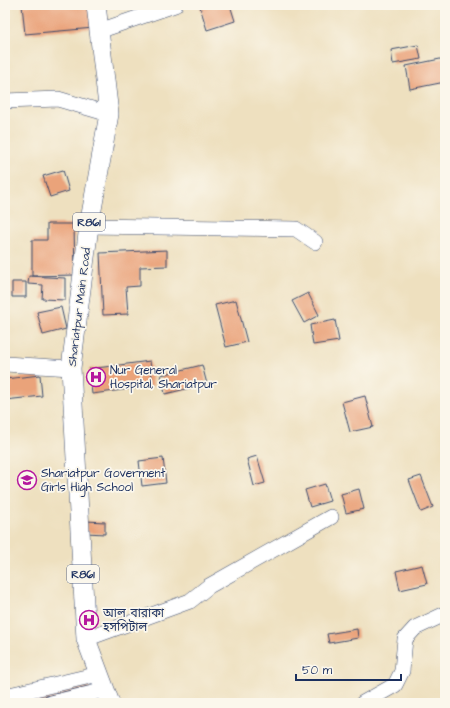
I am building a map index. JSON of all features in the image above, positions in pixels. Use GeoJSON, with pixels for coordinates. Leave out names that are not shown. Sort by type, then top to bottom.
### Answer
{"type":"FeatureCollection","features":[{"type":"Feature","properties":{"kind":"main road","name":"Shariatpur Main Road"},"geometry":{"type":"LineString","coordinates":[[96,5],[109,114],[89,226],[71,368],[86,639],[105,689]]}},
{"type":"Feature","properties":{"kind":"street"},"geometry":{"type":"LineString","coordinates":[[99,31],[175,5]]}},
{"type":"Feature","properties":{"kind":"street"},"geometry":{"type":"LineString","coordinates":[[5,101],[58,99],[109,114]]}},
{"type":"Feature","properties":{"kind":"street"},"geometry":{"type":"LineString","coordinates":[[89,226],[296,229],[315,242]]}},
{"type":"Feature","properties":{"kind":"street"},"geometry":{"type":"LineString","coordinates":[[5,364],[71,368]]}},
{"type":"Feature","properties":{"kind":"street"},"geometry":{"type":"LineString","coordinates":[[86,639],[190,601],[209,586],[332,517]]}},
{"type":"Feature","properties":{"kind":"street"},"geometry":{"type":"LineString","coordinates":[[363,703],[395,685],[402,671],[405,639],[415,628],[445,614]]}},
{"type":"Feature","properties":{"kind":"street"},"geometry":{"type":"LineString","coordinates":[[5,696],[105,689]]}},
{"type":"Feature","properties":{"kind":"street"},"geometry":{"type":"LineString","coordinates":[[51,703],[105,689]]}},
{"type":"Feature","properties":{"kind":"building"},"geometry":{"type":"Polygon","coordinates":[[[22,5],[92,5],[94,28],[25,34],[22,5]]]}},
{"type":"Feature","properties":{"kind":"building"},"geometry":{"type":"Polygon","coordinates":[[[208,5],[230,5],[235,21],[207,30],[200,7],[208,5]]]}},
{"type":"Feature","properties":{"kind":"building"},"geometry":{"type":"Polygon","coordinates":[[[418,45],[421,59],[393,64],[391,50],[418,45]]]}},
{"type":"Feature","properties":{"kind":"building"},"geometry":{"type":"Polygon","coordinates":[[[445,58],[445,82],[410,89],[406,66],[445,58]]]}},
{"type":"Feature","properties":{"kind":"building"},"geometry":{"type":"Polygon","coordinates":[[[63,170],[69,191],[50,197],[43,176],[63,170]]]}},
{"type":"Feature","properties":{"kind":"building"},"geometry":{"type":"Polygon","coordinates":[[[47,224],[74,224],[75,275],[32,276],[32,240],[47,240],[47,224]]]}},
{"type":"Feature","properties":{"kind":"building"},"geometry":{"type":"Polygon","coordinates":[[[167,250],[167,266],[140,267],[140,286],[126,287],[128,314],[103,315],[100,253],[167,250]]]}},
{"type":"Feature","properties":{"kind":"building"},"geometry":{"type":"Polygon","coordinates":[[[29,276],[65,278],[65,300],[42,299],[43,285],[28,284],[29,276]]]}},
{"type":"Feature","properties":{"kind":"building"},"geometry":{"type":"Polygon","coordinates":[[[12,282],[26,282],[26,297],[12,297],[12,282]]]}},
{"type":"Feature","properties":{"kind":"building"},"geometry":{"type":"Polygon","coordinates":[[[308,293],[319,315],[304,323],[292,301],[308,293]]]}},
{"type":"Feature","properties":{"kind":"building"},"geometry":{"type":"Polygon","coordinates":[[[236,300],[247,342],[226,347],[215,305],[236,300]]]}},
{"type":"Feature","properties":{"kind":"building"},"geometry":{"type":"Polygon","coordinates":[[[61,307],[66,329],[43,335],[37,312],[61,307]]]}},
{"type":"Feature","properties":{"kind":"building"},"geometry":{"type":"Polygon","coordinates":[[[335,320],[339,341],[313,345],[310,325],[335,320]]]}},
{"type":"Feature","properties":{"kind":"building"},"geometry":{"type":"Polygon","coordinates":[[[150,361],[153,386],[92,394],[89,369],[150,361]]]}},
{"type":"Feature","properties":{"kind":"building"},"geometry":{"type":"Polygon","coordinates":[[[202,365],[207,384],[165,394],[161,375],[202,365]]]}},
{"type":"Feature","properties":{"kind":"building"},"geometry":{"type":"Polygon","coordinates":[[[40,375],[42,396],[5,400],[5,379],[40,375]]]}},
{"type":"Feature","properties":{"kind":"building"},"geometry":{"type":"Polygon","coordinates":[[[365,396],[373,427],[350,432],[342,402],[365,396]]]}},
{"type":"Feature","properties":{"kind":"building"},"geometry":{"type":"Polygon","coordinates":[[[257,456],[265,483],[254,486],[247,459],[257,456]]]}},
{"type":"Feature","properties":{"kind":"building"},"geometry":{"type":"Polygon","coordinates":[[[163,458],[166,483],[142,486],[139,461],[163,458]]]}},
{"type":"Feature","properties":{"kind":"building"},"geometry":{"type":"Polygon","coordinates":[[[421,476],[433,507],[421,512],[409,480],[421,476]]]}},
{"type":"Feature","properties":{"kind":"building"},"geometry":{"type":"Polygon","coordinates":[[[325,484],[330,501],[310,507],[305,490],[325,484]]]}},
{"type":"Feature","properties":{"kind":"building"},"geometry":{"type":"Polygon","coordinates":[[[359,489],[364,509],[346,513],[341,494],[359,489]]]}},
{"type":"Feature","properties":{"kind":"building"},"geometry":{"type":"Polygon","coordinates":[[[86,521],[105,522],[105,534],[86,533],[86,521]]]}},
{"type":"Feature","properties":{"kind":"building"},"geometry":{"type":"Polygon","coordinates":[[[422,565],[427,584],[400,590],[396,571],[422,565]]]}},
{"type":"Feature","properties":{"kind":"building"},"geometry":{"type":"Polygon","coordinates":[[[357,629],[358,638],[329,643],[327,634],[357,629]]]}},
{"type":"Feature","properties":{"kind":"building"},"geometry":{"type":"Polygon","coordinates":[[[89,686],[95,703],[21,703],[21,702],[89,686]]]}},
{"type":"Feature","properties":{"kind":"place","name":"Nur General Hospital, Shariatpur"},"geometry":{"type":"Point","coordinates":[96,377]}},
{"type":"Feature","properties":{"kind":"place","name":"Shariatpur Goverment Girls High School"},"geometry":{"type":"Point","coordinates":[27,480]}},
{"type":"Feature","properties":{"kind":"place","name":"আল বারাকা হসপিটাল"},"geometry":{"type":"Point","coordinates":[89,620]}}]}
